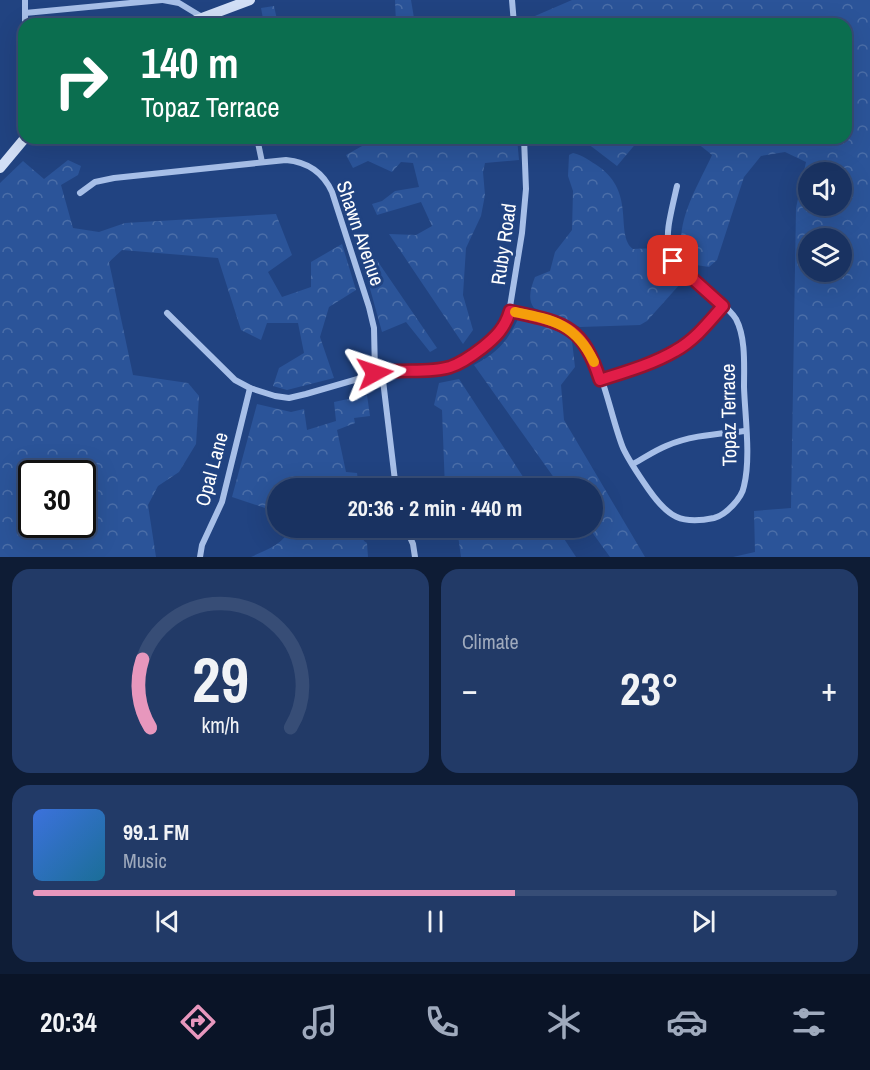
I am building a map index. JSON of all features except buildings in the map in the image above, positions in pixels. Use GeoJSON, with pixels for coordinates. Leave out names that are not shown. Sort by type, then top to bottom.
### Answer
{"type":"FeatureCollection","features":[{"type":"Feature","properties":{"kind":"main road"},"geometry":{"type":"LineString","coordinates":[[202,17],[250,0]]}},
{"type":"Feature","properties":{"kind":"main road"},"geometry":{"type":"LineString","coordinates":[[0,168],[20,144]]}},
{"type":"Feature","properties":{"kind":"street"},"geometry":{"type":"LineString","coordinates":[[25,0],[25,18]]}},
{"type":"Feature","properties":{"kind":"street"},"geometry":{"type":"LineString","coordinates":[[25,13],[163,0],[179,3],[202,17]]}},
{"type":"Feature","properties":{"kind":"street"},"geometry":{"type":"LineString","coordinates":[[512,0],[514,18]]}},
{"type":"Feature","properties":{"kind":"street"},"geometry":{"type":"LineString","coordinates":[[213,13],[215,18]]}},
{"type":"Feature","properties":{"kind":"street"},"geometry":{"type":"LineString","coordinates":[[258,144],[262,162]]}},
{"type":"Feature","properties":{"kind":"street","name":"Ruby Road"},"geometry":{"type":"LineString","coordinates":[[167,312],[235,380],[250,388],[289,398],[379,372],[444,369],[455,365],[470,357],[495,337],[505,325],[510,311],[526,189],[524,144]]}},
{"type":"Feature","properties":{"kind":"street","name":"Shawn Avenue"},"geometry":{"type":"LineString","coordinates":[[80,193],[95,182],[104,180],[262,162],[286,160],[303,163],[317,171],[328,184],[369,307],[379,372]]}},
{"type":"Feature","properties":{"kind":"street","name":"Topaz Terrace"},"geometry":{"type":"LineString","coordinates":[[510,311],[546,318],[570,329],[584,342],[594,361],[624,449],[662,508],[682,519],[699,520],[718,517],[730,507],[744,489],[747,461],[742,339],[736,319],[673,261],[666,241],[677,186]]}},
{"type":"Feature","properties":{"kind":"street"},"geometry":{"type":"LineString","coordinates":[[600,380],[675,351],[699,333],[723,306]]}},
{"type":"Feature","properties":{"kind":"street"},"geometry":{"type":"LineString","coordinates":[[379,372],[394,478]]}},
{"type":"Feature","properties":{"kind":"street","name":"Opal Lane"},"geometry":{"type":"LineString","coordinates":[[200,557],[202,545],[222,502],[250,388]]}},
{"type":"Feature","properties":{"kind":"street"},"geometry":{"type":"LineString","coordinates":[[633,465],[663,447],[681,441],[745,431]]}},
{"type":"Feature","properties":{"kind":"street"},"geometry":{"type":"LineString","coordinates":[[410,538],[414,557]]}},
{"type":"Feature","properties":{"kind":"green space"},"geometry":{"type":"Polygon","coordinates":[[[395,0],[411,0],[414,18],[396,18],[395,0]]]}},
{"type":"Feature","properties":{"kind":"green space"},"geometry":{"type":"Polygon","coordinates":[[[572,0],[870,0],[870,557],[733,557],[755,552],[754,511],[791,508],[796,208],[798,199],[798,216],[852,216],[852,162],[806,162],[785,152],[761,156],[744,177],[717,260],[709,267],[696,265],[682,254],[682,228],[690,203],[712,155],[698,144],[852,144],[852,18],[530,18],[572,0]]]}},
{"type":"Feature","properties":{"kind":"green space"},"geometry":{"type":"Polygon","coordinates":[[[274,6],[277,18],[263,18],[261,8],[274,6]]]}},
{"type":"Feature","properties":{"kind":"green space"},"geometry":{"type":"Polygon","coordinates":[[[366,144],[518,144],[519,160],[485,163],[483,172],[485,195],[481,216],[466,248],[463,295],[473,330],[463,344],[389,234],[416,235],[432,226],[421,202],[377,215],[372,204],[382,201],[395,191],[419,187],[413,163],[401,162],[392,172],[368,161],[353,168],[346,155],[366,144]]]}},
{"type":"Feature","properties":{"kind":"green space"},"geometry":{"type":"Polygon","coordinates":[[[588,144],[635,144],[617,166],[588,144]]]}},
{"type":"Feature","properties":{"kind":"green space"},"geometry":{"type":"Polygon","coordinates":[[[573,153],[598,166],[610,177],[617,188],[621,200],[625,234],[633,249],[658,248],[663,251],[681,283],[647,321],[640,325],[580,327],[534,308],[532,304],[530,293],[535,277],[550,271],[555,252],[572,230],[573,191],[568,176],[569,155],[573,153]]]}},
{"type":"Feature","properties":{"kind":"green space"},"geometry":{"type":"Polygon","coordinates":[[[68,160],[81,166],[78,175],[61,185],[73,228],[99,232],[125,223],[276,214],[292,255],[268,272],[282,297],[311,287],[311,262],[342,244],[356,290],[329,307],[320,337],[334,378],[287,390],[273,386],[279,368],[304,353],[298,323],[267,323],[261,340],[241,330],[218,258],[122,250],[109,262],[133,375],[188,383],[199,396],[196,444],[179,472],[158,486],[148,505],[156,557],[0,557],[0,183],[23,161],[44,179],[68,160]]]}},
{"type":"Feature","properties":{"kind":"green space"},"geometry":{"type":"Polygon","coordinates":[[[361,237],[437,348],[430,352],[406,322],[382,332],[356,238],[361,237]]]}},
{"type":"Feature","properties":{"kind":"green space"},"geometry":{"type":"Polygon","coordinates":[[[518,319],[546,326],[572,341],[575,367],[561,385],[564,420],[598,478],[554,478],[474,365],[489,356],[510,334],[518,319]]]}},
{"type":"Feature","properties":{"kind":"green space"},"geometry":{"type":"Polygon","coordinates":[[[459,379],[524,478],[445,478],[442,410],[434,405],[439,383],[459,379]]]}},
{"type":"Feature","properties":{"kind":"green space"},"geometry":{"type":"Polygon","coordinates":[[[367,395],[370,416],[354,418],[355,423],[337,430],[346,472],[357,473],[358,478],[267,478],[267,509],[232,497],[257,404],[291,412],[304,409],[307,430],[336,421],[334,402],[367,395]]]}},
{"type":"Feature","properties":{"kind":"green space"},"geometry":{"type":"Polygon","coordinates":[[[603,486],[645,557],[610,557],[596,538],[603,538],[603,486]]]}},
{"type":"Feature","properties":{"kind":"green space"},"geometry":{"type":"Polygon","coordinates":[[[283,538],[363,538],[367,543],[368,557],[251,557],[279,543],[283,538]]]}},
{"type":"Feature","properties":{"kind":"green space"},"geometry":{"type":"Polygon","coordinates":[[[458,538],[564,538],[576,557],[461,557],[458,538]]]}},
{"type":"Feature","properties":{"kind":"slow traffic"},"geometry":{"type":"LineString","coordinates":[[515,312],[546,318],[570,329],[584,342],[594,362]]}},
{"type":"Feature","properties":{"kind":"route"},"geometry":{"type":"LineString","coordinates":[[375,373],[444,369],[455,365],[491,341],[505,325],[510,311],[546,318],[570,329],[584,342],[594,361],[600,380],[640,366],[675,351],[699,333],[723,306],[673,261]]}}]}
